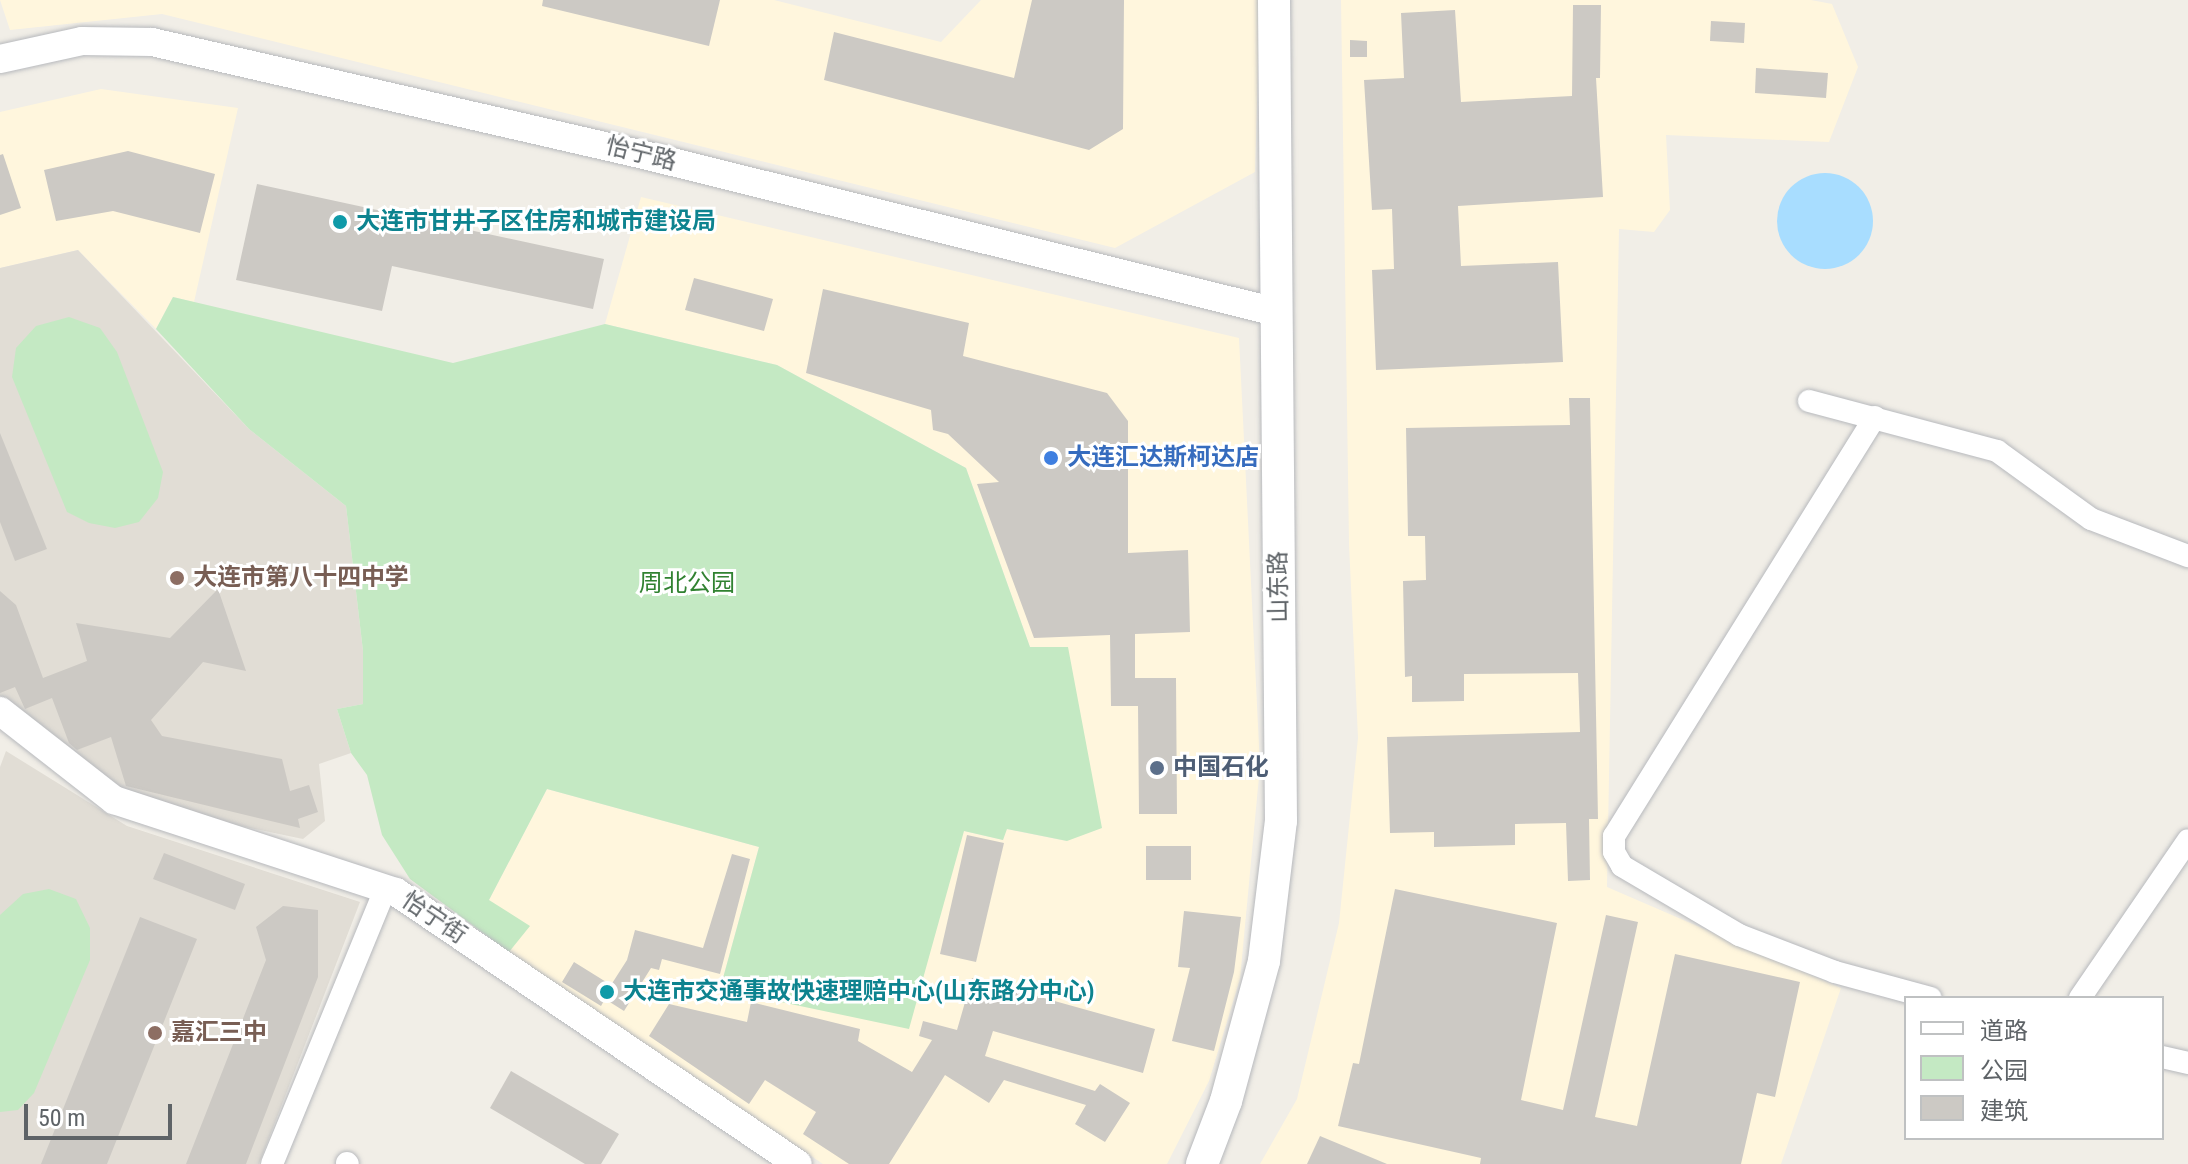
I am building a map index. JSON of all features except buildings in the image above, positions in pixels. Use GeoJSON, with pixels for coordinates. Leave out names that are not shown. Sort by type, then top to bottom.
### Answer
{"type":"FeatureCollection","features":[{"type":"Feature","properties":{"kind":"main road","name":"山东路"},"geometry":{"type":"LineString","coordinates":[[1202,1164],[1226,1101],[1264,961],[1281,821],[1274,0]]}},
{"type":"Feature","properties":{"kind":"street","name":"怡宁路"},"geometry":{"type":"LineString","coordinates":[[1,56],[82,41],[152,42],[674,162],[1276,312]]}},
{"type":"Feature","properties":{"kind":"street"},"geometry":{"type":"LineString","coordinates":[[1809,401],[1997,451],[2091,519],[2188,556]]}},
{"type":"Feature","properties":{"kind":"street"},"geometry":{"type":"LineString","coordinates":[[1875,417],[1614,836],[1614,852],[1622,866],[1739,935],[1835,972],[1924,996]]}},
{"type":"Feature","properties":{"kind":"street","name":"怡宁街"},"geometry":{"type":"LineString","coordinates":[[0,711],[114,800],[386,888],[797,1164]]}},
{"type":"Feature","properties":{"kind":"street"},"geometry":{"type":"LineString","coordinates":[[2081,996],[2188,840]]}},
{"type":"Feature","properties":{"kind":"street"},"geometry":{"type":"LineString","coordinates":[[272,1164],[386,888]]}},
{"type":"Feature","properties":{"kind":"street"},"geometry":{"type":"LineString","coordinates":[[2164,1057],[2188,1063]]}},
{"type":"Feature","properties":{"kind":"shaded area"},"geometry":{"type":"Polygon","coordinates":[[[0,0],[774,0],[941,42],[981,0],[1260,0],[1255,172],[1115,248],[162,14],[10,30],[0,0]]]}},
{"type":"Feature","properties":{"kind":"shaded area"},"geometry":{"type":"Polygon","coordinates":[[[1341,0],[1811,0],[1832,4],[1858,67],[1829,142],[1666,135],[1670,210],[1654,232],[1619,229],[1607,887],[1841,988],[1781,1164],[1260,1164],[1297,1099],[1339,923],[1358,738],[1349,544],[1341,0]]]}},
{"type":"Feature","properties":{"kind":"shaded area"},"geometry":{"type":"Polygon","coordinates":[[[101,89],[238,108],[194,302],[173,297],[156,329],[78,250],[0,268],[0,112],[101,89]]]}},
{"type":"Feature","properties":{"kind":"shaded area"},"geometry":{"type":"Polygon","coordinates":[[[641,197],[1239,338],[1260,766],[1240,979],[1209,1081],[1167,1164],[823,1164],[509,952],[489,900],[547,789],[759,847],[720,989],[964,831],[1003,840],[1006,829],[1067,841],[1030,647],[966,468],[777,365],[605,324],[641,197]]]}},
{"type":"Feature","properties":{"kind":"shaded area","name":"大连市第八十四中学"},"geometry":{"type":"Polygon","coordinates":[[[78,250],[249,429],[346,506],[363,651],[363,704],[337,709],[351,753],[319,764],[325,821],[303,839],[131,803],[0,699],[0,268],[78,250]]]}},
{"type":"Feature","properties":{"kind":"shaded area","name":"嘉汇三中"},"geometry":{"type":"Polygon","coordinates":[[[6,751],[127,826],[360,902],[259,1164],[0,1164],[0,767],[6,751]]]}},
{"type":"Feature","properties":{"kind":"green space","name":"周北公园"},"geometry":{"type":"Polygon","coordinates":[[[173,297],[453,363],[605,324],[777,365],[966,468],[1030,647],[1068,647],[1102,828],[1067,841],[1007,829],[1003,840],[964,831],[909,1029],[720,989],[759,847],[547,789],[489,900],[530,926],[509,952],[410,879],[382,835],[367,775],[351,753],[337,709],[363,704],[363,651],[346,506],[249,429],[156,329],[173,297]]]}},
{"type":"Feature","properties":{"kind":"green space"},"geometry":{"type":"Polygon","coordinates":[[[69,317],[100,328],[117,352],[163,472],[158,498],[139,522],[115,528],[89,523],[67,512],[12,377],[16,348],[36,326],[69,317]]]}},
{"type":"Feature","properties":{"kind":"green space"},"geometry":{"type":"Polygon","coordinates":[[[49,889],[76,899],[90,928],[90,960],[34,1093],[18,1110],[0,1112],[0,915],[23,894],[49,889]]]}},
{"type":"Feature","properties":{"kind":"water"},"geometry":{"type":"Polygon","coordinates":[[[1825,173],[1843,177],[1859,187],[1869,203],[1873,221],[1869,239],[1859,255],[1843,265],[1825,269],[1807,265],[1791,255],[1781,239],[1777,221],[1781,203],[1791,187],[1807,177],[1825,173]]]}},
{"type":"Feature","properties":{"kind":"place","name":"大连市甘井子区住房和城市建设局"},"geometry":{"type":"Point","coordinates":[340,222]}},
{"type":"Feature","properties":{"kind":"place","name":"大连汇达斯柯达店"},"geometry":{"type":"Point","coordinates":[1051,458]}},
{"type":"Feature","properties":{"kind":"place","name":"大连市第八十四中学"},"geometry":{"type":"Point","coordinates":[177,578]}},
{"type":"Feature","properties":{"kind":"place","name":"中国石化"},"geometry":{"type":"Point","coordinates":[1157,768]}},
{"type":"Feature","properties":{"kind":"place","name":"大连市交通事故快速理赔中心(山东路分中心)"},"geometry":{"type":"Point","coordinates":[607,992]}},
{"type":"Feature","properties":{"kind":"place","name":"嘉汇三中"},"geometry":{"type":"Point","coordinates":[155,1033]}}]}
